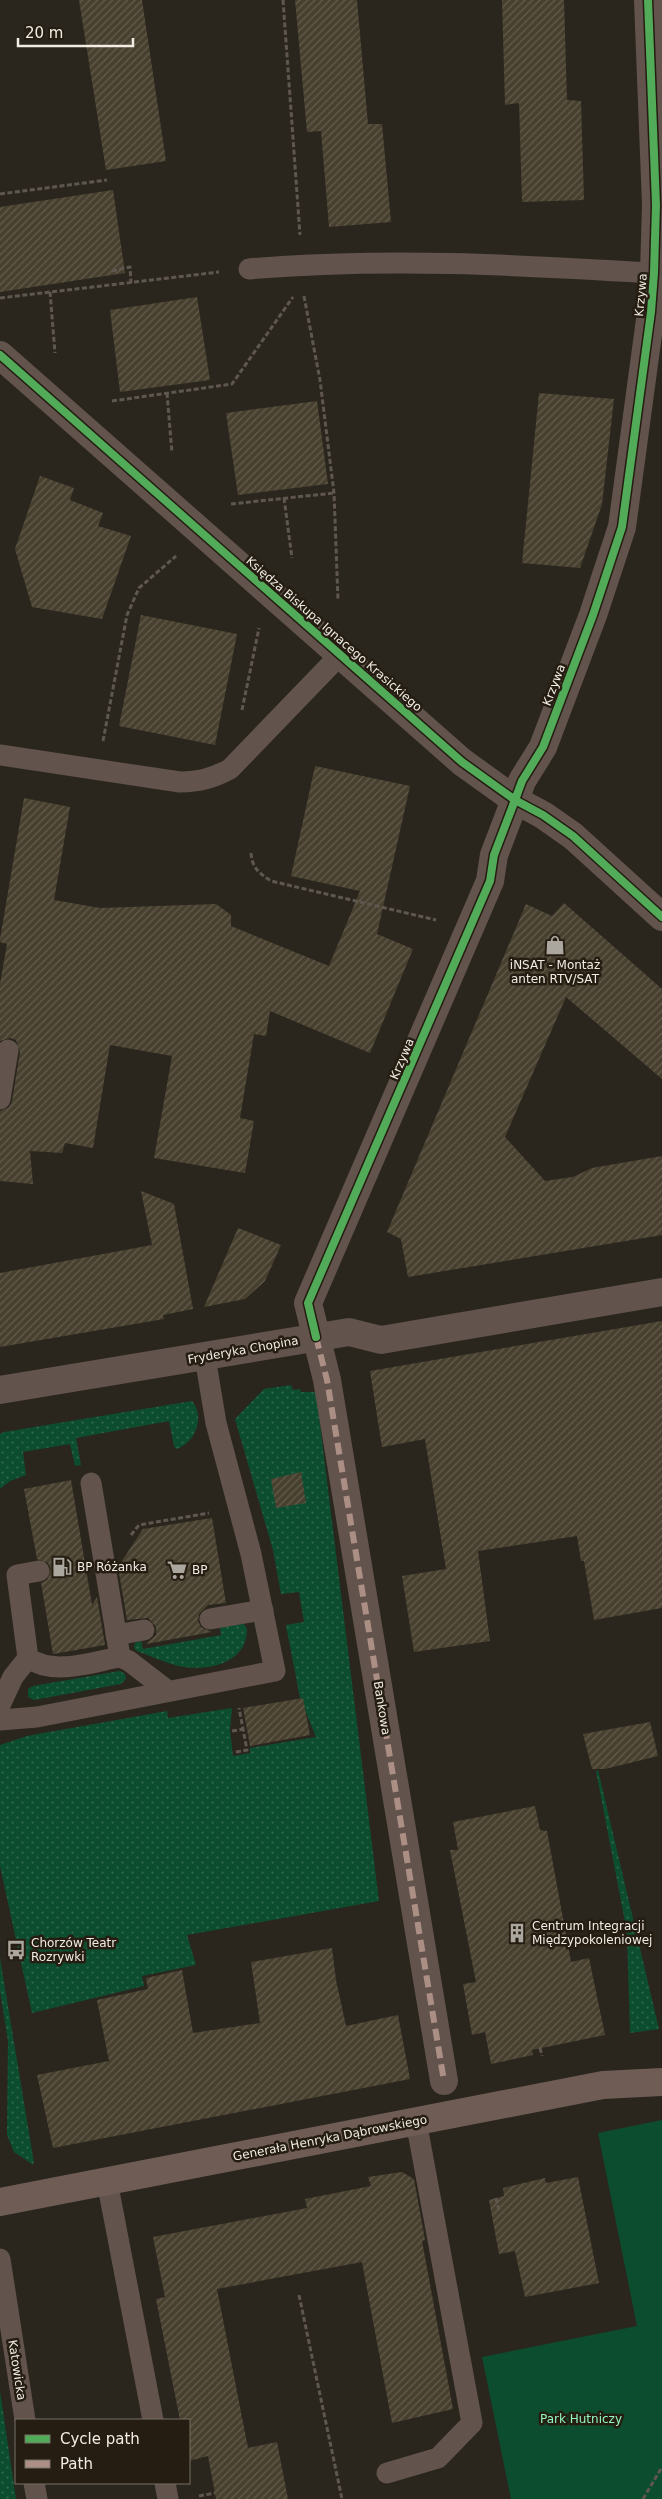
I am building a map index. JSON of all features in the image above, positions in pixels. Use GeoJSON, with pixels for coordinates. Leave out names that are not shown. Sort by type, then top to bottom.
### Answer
{"type":"FeatureCollection","features":[{"type":"Feature","properties":{"kind":"street","name":"Krzywa"},"geometry":{"type":"LineString","coordinates":[[316,1337],[308,1303],[490,881],[494,855],[514,800],[522,781],[542,747],[593,615],[622,527],[654,273],[656,205],[648,0]]}},
{"type":"Feature","properties":{"kind":"street","name":"Księdza Biskupa Ignacego Krasickiego"},"geometry":{"type":"LineString","coordinates":[[0,355],[462,762],[514,800],[543,815],[573,836],[662,917]]}},
{"type":"Feature","properties":{"kind":"street","name":"Fryderyka Chopina"},"geometry":{"type":"LineString","coordinates":[[0,1390],[348,1332],[381,1340],[662,1292]]}},
{"type":"Feature","properties":{"kind":"street","name":"Bankowa"},"geometry":{"type":"LineString","coordinates":[[316,1337],[327,1380],[444,2081]]}},
{"type":"Feature","properties":{"kind":"street","name":"Generała Henryka Dąbrowskiego"},"geometry":{"type":"LineString","coordinates":[[0,2202],[603,2085],[662,2082]]}},
{"type":"Feature","properties":{"kind":"lane"},"geometry":{"type":"LineString","coordinates":[[249,269],[301,274],[461,262],[654,273]]}},
{"type":"Feature","properties":{"kind":"lane"},"geometry":{"type":"LineString","coordinates":[[0,754],[180,782],[198,782],[216,777],[230,770],[340,655]]}},
{"type":"Feature","properties":{"kind":"lane"},"geometry":{"type":"LineString","coordinates":[[0,1099],[8,1050]]}},
{"type":"Feature","properties":{"kind":"lane"},"geometry":{"type":"LineString","coordinates":[[0,1720],[37,1716],[275,1671],[251,1554],[216,1422],[205,1357]]}},
{"type":"Feature","properties":{"kind":"lane"},"geometry":{"type":"LineString","coordinates":[[91,1483],[95,1561],[116,1635],[120,1657]]}},
{"type":"Feature","properties":{"kind":"lane"},"geometry":{"type":"LineString","coordinates":[[0,1705],[13,1677],[28,1658],[17,1575],[39,1571]]}},
{"type":"Feature","properties":{"kind":"lane"},"geometry":{"type":"LineString","coordinates":[[210,1619],[263,1610]]}},
{"type":"Feature","properties":{"kind":"lane"},"geometry":{"type":"LineString","coordinates":[[116,1635],[144,1630]]}},
{"type":"Feature","properties":{"kind":"lane"},"geometry":{"type":"LineString","coordinates":[[28,1658],[37,1664],[56,1668],[120,1657],[129,1661],[168,1691]]}},
{"type":"Feature","properties":{"kind":"lane"},"geometry":{"type":"LineString","coordinates":[[387,2473],[438,2458],[472,2423],[416,2121]]}},
{"type":"Feature","properties":{"kind":"lane"},"geometry":{"type":"LineString","coordinates":[[107,2181],[153,2419]]}},
{"type":"Feature","properties":{"kind":"lane","name":"Katowicka"},"geometry":{"type":"LineString","coordinates":[[0,2260],[24,2419]]}},
{"type":"Feature","properties":{"kind":"lane"},"geometry":{"type":"LineString","coordinates":[[34,2484],[37,2499]]}},
{"type":"Feature","properties":{"kind":"lane"},"geometry":{"type":"LineString","coordinates":[[165,2484],[168,2499]]}},
{"type":"Feature","properties":{"kind":"path"},"geometry":{"type":"LineString","coordinates":[[283,0],[301,274],[320,380],[334,492],[338,600]]}},
{"type":"Feature","properties":{"kind":"path"},"geometry":{"type":"LineString","coordinates":[[0,194],[107,180]]}},
{"type":"Feature","properties":{"kind":"path"},"geometry":{"type":"LineString","coordinates":[[112,271],[130,267],[131,283]]}},
{"type":"Feature","properties":{"kind":"path"},"geometry":{"type":"LineString","coordinates":[[0,298],[249,269]]}},
{"type":"Feature","properties":{"kind":"path"},"geometry":{"type":"LineString","coordinates":[[112,401],[232,384],[301,274]]}},
{"type":"Feature","properties":{"kind":"path"},"geometry":{"type":"LineString","coordinates":[[50,292],[55,353]]}},
{"type":"Feature","properties":{"kind":"path"},"geometry":{"type":"LineString","coordinates":[[167,393],[172,453]]}},
{"type":"Feature","properties":{"kind":"path"},"geometry":{"type":"LineString","coordinates":[[231,504],[334,492]]}},
{"type":"Feature","properties":{"kind":"path"},"geometry":{"type":"LineString","coordinates":[[284,498],[292,558]]}},
{"type":"Feature","properties":{"kind":"path"},"geometry":{"type":"LineString","coordinates":[[97,769],[127,615],[139,588],[176,556]]}},
{"type":"Feature","properties":{"kind":"path"},"geometry":{"type":"LineString","coordinates":[[242,712],[259,627]]}},
{"type":"Feature","properties":{"kind":"path"},"geometry":{"type":"LineString","coordinates":[[251,853],[251,864],[258,872],[271,881],[446,923]]}},
{"type":"Feature","properties":{"kind":"path"},"geometry":{"type":"LineString","coordinates":[[131,1536],[139,1526],[213,1513],[214,1518]]}},
{"type":"Feature","properties":{"kind":"path"},"geometry":{"type":"LineString","coordinates":[[235,1703],[244,1729],[248,1750],[236,1752]]}},
{"type":"Feature","properties":{"kind":"path"},"geometry":{"type":"LineString","coordinates":[[232,1731],[244,1729]]}},
{"type":"Feature","properties":{"kind":"path"},"geometry":{"type":"LineString","coordinates":[[540,2048],[542,2056]]}},
{"type":"Feature","properties":{"kind":"path"},"geometry":{"type":"LineString","coordinates":[[496,2198],[499,2210]]}},
{"type":"Feature","properties":{"kind":"path"},"geometry":{"type":"LineString","coordinates":[[299,2295],[342,2499]]}},
{"type":"Feature","properties":{"kind":"path"},"geometry":{"type":"LineString","coordinates":[[643,2499],[662,2467]]}},
{"type":"Feature","properties":{"kind":"path"},"geometry":{"type":"LineString","coordinates":[[194,2498],[215,2493]]}},
{"type":"Feature","properties":{"kind":"green space"},"geometry":{"type":"Polygon","coordinates":[[[291,1385],[293,1390],[300,1389],[301,1392],[316,1392],[379,1901],[187,1935],[196,1965],[142,1976],[144,1986],[32,2013],[0,1866],[0,1745],[27,1736],[167,1711],[168,1718],[232,1708],[230,1730],[233,1756],[250,1753],[250,1748],[316,1737],[300,1698],[286,1625],[304,1622],[299,1592],[281,1594],[273,1550],[235,1419],[264,1389],[291,1385]]]}},
{"type":"Feature","properties":{"kind":"green space"},"geometry":{"type":"Polygon","coordinates":[[[192,1401],[198,1414],[198,1422],[193,1435],[183,1446],[176,1449],[174,1446],[169,1421],[76,1438],[81,1465],[75,1466],[70,1444],[23,1452],[26,1475],[10,1481],[0,1489],[0,1434],[4,1432],[192,1401]]]}},
{"type":"Feature","properties":{"kind":"green space"},"geometry":{"type":"Polygon","coordinates":[[[244,1624],[247,1629],[245,1641],[240,1650],[233,1658],[213,1666],[189,1668],[178,1666],[137,1651],[134,1648],[135,1643],[141,1641],[143,1649],[221,1635],[220,1627],[244,1624]]]}},
{"type":"Feature","properties":{"kind":"green space"},"geometry":{"type":"Polygon","coordinates":[[[120,1671],[125,1674],[126,1679],[121,1684],[34,1700],[28,1697],[28,1689],[33,1686],[120,1671]]]}},
{"type":"Feature","properties":{"kind":"green space"},"geometry":{"type":"Polygon","coordinates":[[[598,1770],[659,2029],[630,2033],[627,1932],[596,1771],[598,1770]]]}},
{"type":"Feature","properties":{"kind":"green space"},"geometry":{"type":"Polygon","coordinates":[[[0,1958],[34,2163],[32,2164],[14,2152],[7,2135],[8,2041],[0,1991],[0,1958]]]}},
{"type":"Feature","properties":{"kind":"green space","name":"Park Hutniczy"},"geometry":{"type":"Polygon","coordinates":[[[662,2120],[662,2499],[511,2499],[482,2357],[637,2326],[598,2133],[662,2120]]]}},
{"type":"Feature","properties":{"kind":"green space"},"geometry":{"type":"Polygon","coordinates":[[[0,2391],[16,2499],[0,2499],[0,2391]]]}},
{"type":"Feature","properties":{"kind":"building"},"geometry":{"type":"Polygon","coordinates":[[[79,0],[142,0],[166,161],[106,170],[79,0]]]}},
{"type":"Feature","properties":{"kind":"building"},"geometry":{"type":"Polygon","coordinates":[[[295,0],[357,0],[368,124],[382,124],[391,222],[329,227],[321,131],[307,132],[295,0]]]}},
{"type":"Feature","properties":{"kind":"building"},"geometry":{"type":"Polygon","coordinates":[[[502,0],[564,0],[567,100],[581,101],[584,200],[522,202],[519,103],[505,105],[502,0]]]}},
{"type":"Feature","properties":{"kind":"building"},"geometry":{"type":"Polygon","coordinates":[[[113,190],[125,273],[0,292],[0,207],[113,190]]]}},
{"type":"Feature","properties":{"kind":"building"},"geometry":{"type":"Polygon","coordinates":[[[197,297],[210,380],[120,392],[110,310],[197,297]]]}},
{"type":"Feature","properties":{"kind":"building"},"geometry":{"type":"Polygon","coordinates":[[[539,393],[614,399],[602,504],[580,568],[522,563],[539,393]]]}},
{"type":"Feature","properties":{"kind":"building"},"geometry":{"type":"Polygon","coordinates":[[[317,401],[328,484],[238,495],[226,413],[317,401]]]}},
{"type":"Feature","properties":{"kind":"building"},"geometry":{"type":"Polygon","coordinates":[[[40,476],[74,488],[70,500],[103,513],[98,526],[131,536],[102,619],[32,607],[15,549],[40,476]]]}},
{"type":"Feature","properties":{"kind":"building"},"geometry":{"type":"Polygon","coordinates":[[[141,615],[237,634],[215,745],[119,726],[141,615]]]}},
{"type":"Feature","properties":{"kind":"building"},"geometry":{"type":"Polygon","coordinates":[[[315,766],[410,786],[377,934],[413,949],[370,1053],[270,1011],[266,1036],[254,1034],[240,1118],[254,1121],[245,1173],[154,1158],[172,1056],[110,1045],[93,1148],[65,1143],[62,1153],[30,1151],[33,1184],[0,1181],[0,1111],[9,1107],[12,1101],[20,1052],[16,1040],[10,1038],[0,1041],[0,984],[7,944],[0,942],[0,939],[24,798],[70,807],[54,900],[100,908],[216,904],[231,915],[231,926],[329,966],[360,891],[291,876],[315,766]]]}},
{"type":"Feature","properties":{"kind":"building"},"geometry":{"type":"Polygon","coordinates":[[[564,903],[662,989],[662,1079],[566,997],[505,1137],[545,1181],[573,1177],[592,1168],[662,1156],[662,1235],[408,1277],[401,1239],[387,1232],[526,904],[552,916],[564,903]]]}},
{"type":"Feature","properties":{"kind":"building"},"geometry":{"type":"Polygon","coordinates":[[[141,1191],[174,1204],[193,1309],[163,1315],[164,1319],[0,1347],[0,1273],[152,1245],[141,1191]]]}},
{"type":"Feature","properties":{"kind":"building"},"geometry":{"type":"Polygon","coordinates":[[[238,1228],[281,1245],[265,1281],[245,1299],[204,1307],[238,1228]]]}},
{"type":"Feature","properties":{"kind":"building"},"geometry":{"type":"Polygon","coordinates":[[[662,1321],[662,1608],[594,1620],[584,1561],[581,1561],[577,1536],[478,1551],[490,1641],[414,1652],[402,1576],[446,1569],[425,1439],[382,1447],[370,1371],[662,1321]]]}},
{"type":"Feature","properties":{"kind":"building"},"geometry":{"type":"Polygon","coordinates":[[[301,1472],[306,1503],[276,1508],[271,1479],[301,1472]]]}},
{"type":"Feature","properties":{"kind":"building","name":"BP Różanka"},"geometry":{"type":"Polygon","coordinates":[[[71,1480],[92,1605],[97,1597],[105,1645],[53,1654],[41,1583],[47,1580],[51,1569],[48,1563],[37,1559],[24,1489],[71,1480]]]}},
{"type":"Feature","properties":{"kind":"building","name":"BP"},"geometry":{"type":"Polygon","coordinates":[[[212,1518],[226,1603],[208,1605],[199,1614],[198,1621],[201,1627],[212,1632],[146,1644],[156,1635],[156,1627],[148,1618],[127,1620],[118,1567],[143,1529],[212,1518]]]}},
{"type":"Feature","properties":{"kind":"building"},"geometry":{"type":"Polygon","coordinates":[[[303,1698],[310,1735],[250,1746],[243,1708],[303,1698]]]}},
{"type":"Feature","properties":{"kind":"building"},"geometry":{"type":"Polygon","coordinates":[[[650,1722],[658,1756],[605,1769],[592,1769],[583,1734],[650,1722]]]}},
{"type":"Feature","properties":{"kind":"building","name":"Centrum Integracji Międzypokoleniowej"},"geometry":{"type":"Polygon","coordinates":[[[535,1806],[540,1830],[547,1831],[571,1962],[589,1958],[605,2035],[532,2050],[533,2055],[491,2064],[485,2032],[472,2035],[463,1984],[476,1982],[450,1850],[458,1850],[453,1822],[535,1806]]]}},
{"type":"Feature","properties":{"kind":"building"},"geometry":{"type":"Polygon","coordinates":[[[332,1948],[336,1980],[346,2026],[398,2015],[410,2079],[53,2148],[37,2075],[109,2061],[97,2000],[148,1989],[146,1978],[182,1970],[193,2033],[260,2023],[251,1962],[332,1948]]]}},
{"type":"Feature","properties":{"kind":"building"},"geometry":{"type":"Polygon","coordinates":[[[402,2172],[414,2179],[425,2240],[422,2241],[453,2409],[392,2423],[362,2262],[217,2289],[248,2448],[277,2442],[288,2499],[216,2499],[208,2456],[190,2461],[190,2419],[180,2419],[156,2299],[165,2297],[153,2237],[307,2208],[305,2199],[371,2186],[368,2177],[402,2172]]]}},
{"type":"Feature","properties":{"kind":"building"},"geometry":{"type":"Polygon","coordinates":[[[578,2177],[599,2283],[525,2297],[515,2251],[499,2254],[489,2200],[504,2196],[503,2188],[545,2178],[546,2183],[578,2177]]]}},
{"type":"Feature","properties":{"kind":"marked path"},"geometry":{"type":"LineString","coordinates":[[316,1337],[327,1380],[444,2081]]}},
{"type":"Feature","properties":{"kind":"cycle path"},"geometry":{"type":"LineString","coordinates":[[316,1337],[308,1303],[490,881],[494,855],[522,781],[543,747],[593,615],[622,527],[651,312],[654,273],[656,205],[648,0]]}},
{"type":"Feature","properties":{"kind":"cycle path"},"geometry":{"type":"LineString","coordinates":[[0,355],[462,762],[515,800],[543,815],[573,836],[662,917]]}},
{"type":"Feature","properties":{"kind":"place","name":"iNSAT - Montaż anten RTV/SAT"},"geometry":{"type":"Point","coordinates":[555,945]}},
{"type":"Feature","properties":{"kind":"place","name":"BP Różanka"},"geometry":{"type":"Point","coordinates":[62,1567]}},
{"type":"Feature","properties":{"kind":"place","name":"BP"},"geometry":{"type":"Point","coordinates":[177,1570]}},
{"type":"Feature","properties":{"kind":"place","name":"Centrum Integracji Międzypokoleniowej"},"geometry":{"type":"Point","coordinates":[517,1933]}},
{"type":"Feature","properties":{"kind":"place","name":"Chorzów Teatr Rozrywki"},"geometry":{"type":"Point","coordinates":[16,1950]}}]}
